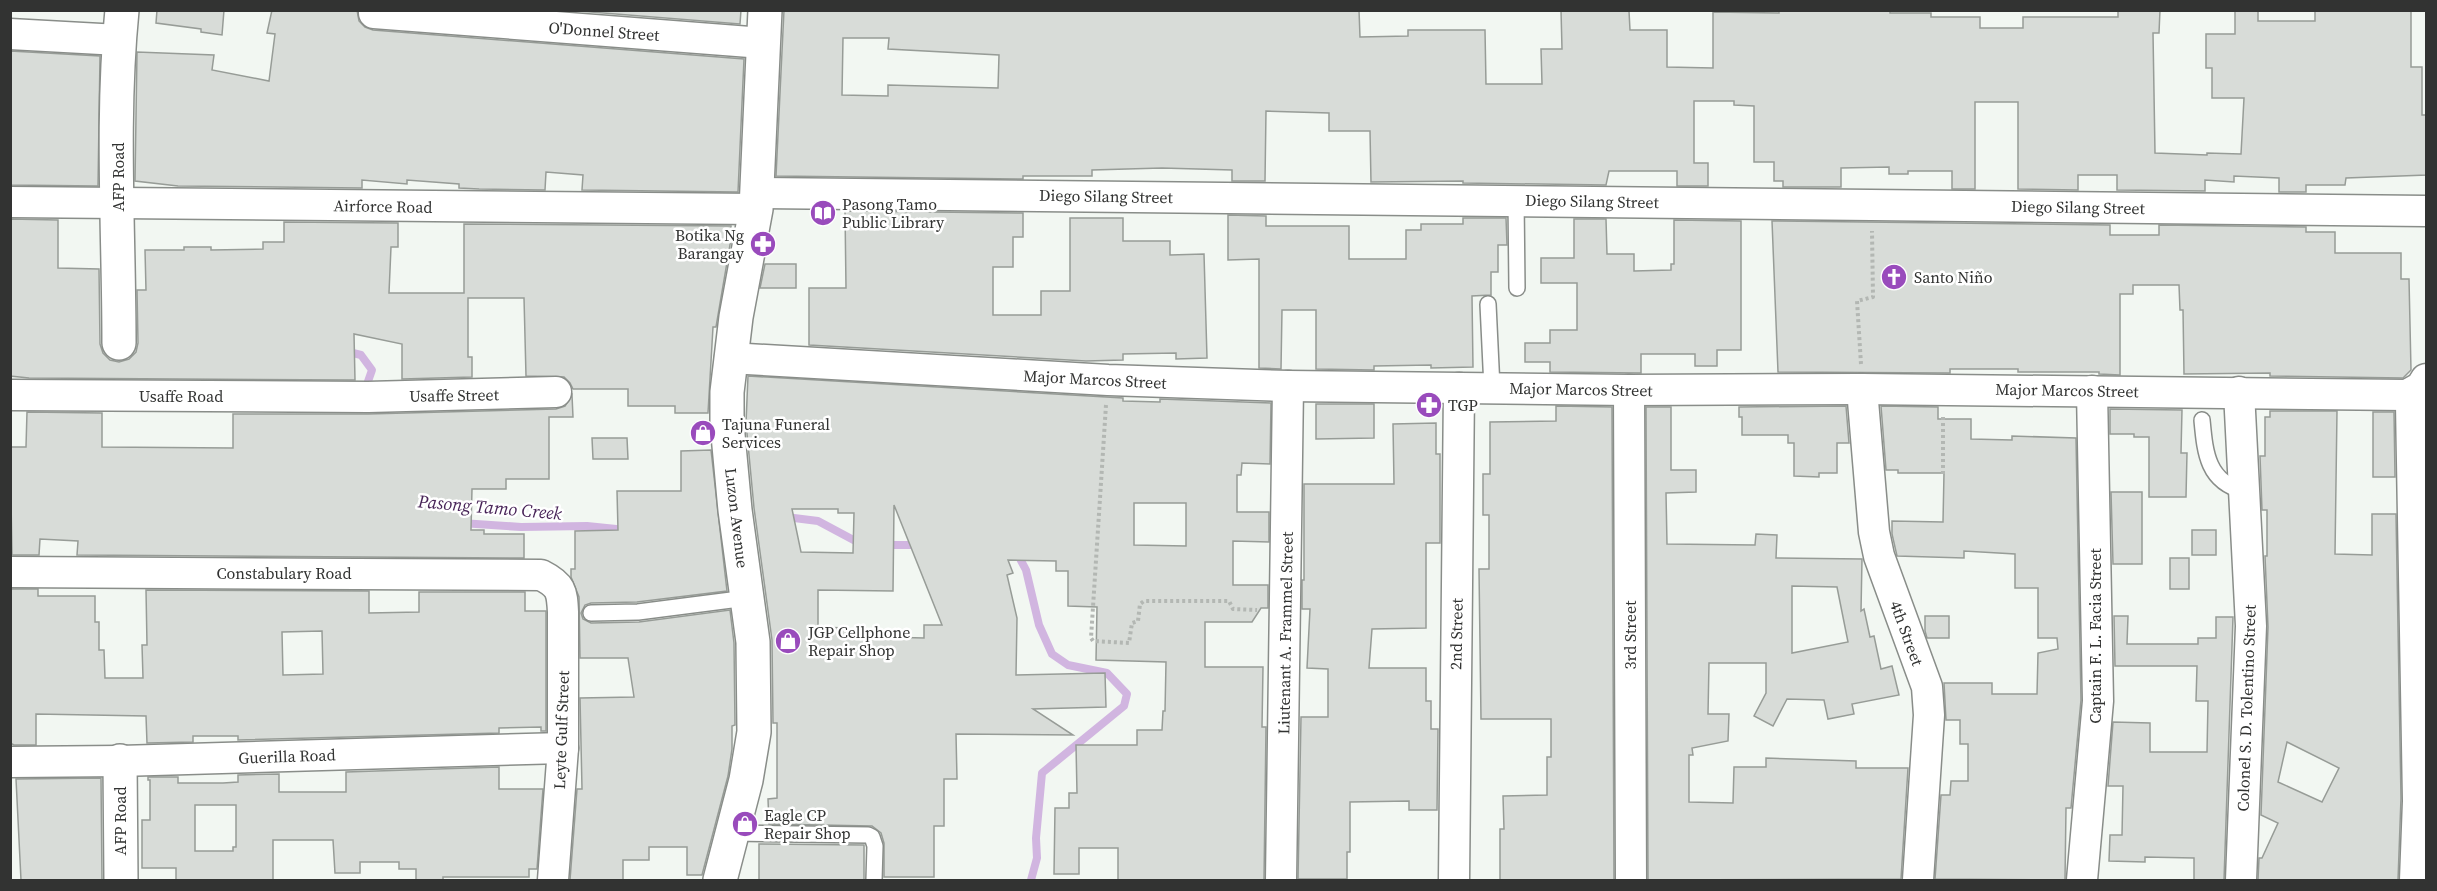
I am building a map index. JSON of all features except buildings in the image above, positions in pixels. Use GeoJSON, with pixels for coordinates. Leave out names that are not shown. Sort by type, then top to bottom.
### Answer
{"type":"FeatureCollection","features":[{"type":"Feature","properties":{"kind":"main road","name":"Luzon Avenue"},"geometry":{"type":"LineString","coordinates":[[720,880],[746,780],[754,732],[754,662],[728,443],[727,392],[730,358],[756,201],[765,10]]}},
{"type":"Feature","properties":{"kind":"main road","name":"AFP Road"},"geometry":{"type":"LineString","coordinates":[[120,343],[117,203],[121,25]]}},
{"type":"Feature","properties":{"kind":"main road","name":"AFP Road"},"geometry":{"type":"LineString","coordinates":[[120,761],[121,880]]}},
{"type":"Feature","properties":{"kind":"street","name":"O'Donnel Street"},"geometry":{"type":"LineString","coordinates":[[374,13],[763,43]]}},
{"type":"Feature","properties":{"kind":"street"},"geometry":{"type":"LineString","coordinates":[[10,34],[121,25]]}},
{"type":"Feature","properties":{"kind":"street","name":"Diego Silang Street"},"geometry":{"type":"LineString","coordinates":[[756,201],[1516,200],[2427,211]]}},
{"type":"Feature","properties":{"kind":"street","name":"Airforce Road"},"geometry":{"type":"LineString","coordinates":[[10,202],[756,201]]}},
{"type":"Feature","properties":{"kind":"street","name":"Major Marcos Street"},"geometry":{"type":"LineString","coordinates":[[730,358],[1108,380],[1288,386],[1629,390],[1862,388],[2239,392],[2417,387]]}},
{"type":"Feature","properties":{"kind":"street","name":"Liutenant A. Frammel Street"},"geometry":{"type":"LineString","coordinates":[[1281,880],[1288,386]]}},
{"type":"Feature","properties":{"kind":"street"},"geometry":{"type":"LineString","coordinates":[[2415,880],[2422,801],[2411,404],[2417,387]]}},
{"type":"Feature","properties":{"kind":"street","name":"2nd Street"},"geometry":{"type":"LineString","coordinates":[[1454,880],[1459,388]]}},
{"type":"Feature","properties":{"kind":"street","name":"4th Street"},"geometry":{"type":"LineString","coordinates":[[1862,388],[1874,532],[1879,556],[1927,687],[1929,715],[1918,880]]}},
{"type":"Feature","properties":{"kind":"street","name":"3rd Street"},"geometry":{"type":"LineString","coordinates":[[1629,390],[1631,880]]}},
{"type":"Feature","properties":{"kind":"street","name":"Captain F. L. Facia Street"},"geometry":{"type":"LineString","coordinates":[[2082,880],[2098,701],[2092,391]]}},
{"type":"Feature","properties":{"kind":"street","name":"Usaffe Street"},"geometry":{"type":"LineString","coordinates":[[359,397],[556,392]]}},
{"type":"Feature","properties":{"kind":"street","name":"Colonel S. D. Tolentino Street"},"geometry":{"type":"LineString","coordinates":[[2239,392],[2251,626],[2241,880]]}},
{"type":"Feature","properties":{"kind":"street","name":"Usaffe Road"},"geometry":{"type":"LineString","coordinates":[[10,395],[359,397]]}},
{"type":"Feature","properties":{"kind":"street","name":"Constabulary Road"},"geometry":{"type":"LineString","coordinates":[[10,572],[541,575],[555,582]]}},
{"type":"Feature","properties":{"kind":"street","name":"Leyte Gulf Street"},"geometry":{"type":"LineString","coordinates":[[553,880],[563,748],[563,612],[562,593],[555,582]]}},
{"type":"Feature","properties":{"kind":"street","name":"Guerilla Road"},"geometry":{"type":"LineString","coordinates":[[10,762],[563,748]]}},
{"type":"Feature","properties":{"kind":"lane"},"geometry":{"type":"LineString","coordinates":[[1516,200],[1517,288]]}},
{"type":"Feature","properties":{"kind":"lane"},"geometry":{"type":"LineString","coordinates":[[1488,304],[1492,388]]}},
{"type":"Feature","properties":{"kind":"lane"},"geometry":{"type":"LineString","coordinates":[[2202,420],[2205,447],[2211,468],[2229,487],[2244,490]]}},
{"type":"Feature","properties":{"kind":"lane"},"geometry":{"type":"LineString","coordinates":[[591,613],[648,611],[747,598]]}},
{"type":"Feature","properties":{"kind":"lane"},"geometry":{"type":"LineString","coordinates":[[733,833],[868,835],[872,837],[875,846],[874,880]]}},
{"type":"Feature","properties":{"kind":"path"},"geometry":{"type":"LineString","coordinates":[[1862,388],[1857,301],[1873,297],[1871,204]]}},
{"type":"Feature","properties":{"kind":"path"},"geometry":{"type":"LineString","coordinates":[[1108,380],[1091,638],[1093,641],[1129,643],[1132,623],[1138,621],[1140,604],[1144,601],[1229,601],[1233,609],[1285,611]]}},
{"type":"Feature","properties":{"kind":"path"},"geometry":{"type":"LineString","coordinates":[[1943,389],[1943,476]]}},
{"type":"Feature","properties":{"kind":"waterway","name":"Pasong Tamo Creek"},"geometry":{"type":"LineString","coordinates":[[345,351],[361,355],[372,370],[365,390]]}},
{"type":"Feature","properties":{"kind":"waterway","name":"Pasong Tamo Creek"},"geometry":{"type":"LineString","coordinates":[[786,517],[818,521],[861,544]]}},
{"type":"Feature","properties":{"kind":"waterway","name":"Pasong Tamo Creek"},"geometry":{"type":"LineString","coordinates":[[461,523],[521,527],[587,526],[626,530]]}},
{"type":"Feature","properties":{"kind":"waterway","name":"Pasong Tamo Creek"},"geometry":{"type":"LineString","coordinates":[[885,545],[918,545]]}},
{"type":"Feature","properties":{"kind":"waterway","name":"Pasong Tamo Creek"},"geometry":{"type":"LineString","coordinates":[[1017,553],[1026,570],[1039,625],[1052,654],[1068,665],[1107,673],[1127,694],[1124,706],[1042,773],[1036,838],[1037,858],[1031,880]]}},
{"type":"Feature","properties":{"kind":"place","name":"Pasong Tamo Public Library"},"geometry":{"type":"Point","coordinates":[823,213]}},
{"type":"Feature","properties":{"kind":"place","name":"Botika Ng Barangay"},"geometry":{"type":"Point","coordinates":[763,244]}},
{"type":"Feature","properties":{"kind":"place","name":"Santo Niño"},"geometry":{"type":"Point","coordinates":[1894,277]}},
{"type":"Feature","properties":{"kind":"place","name":"TGP"},"geometry":{"type":"Point","coordinates":[1429,405]}},
{"type":"Feature","properties":{"kind":"place","name":"Tajuna Funeral Services"},"geometry":{"type":"Point","coordinates":[703,433]}},
{"type":"Feature","properties":{"kind":"place","name":"JGP Cellphone Repair Shop"},"geometry":{"type":"Point","coordinates":[788,641]}},
{"type":"Feature","properties":{"kind":"place","name":"Eagle CP Repair Shop"},"geometry":{"type":"Point","coordinates":[745,824]}}]}
